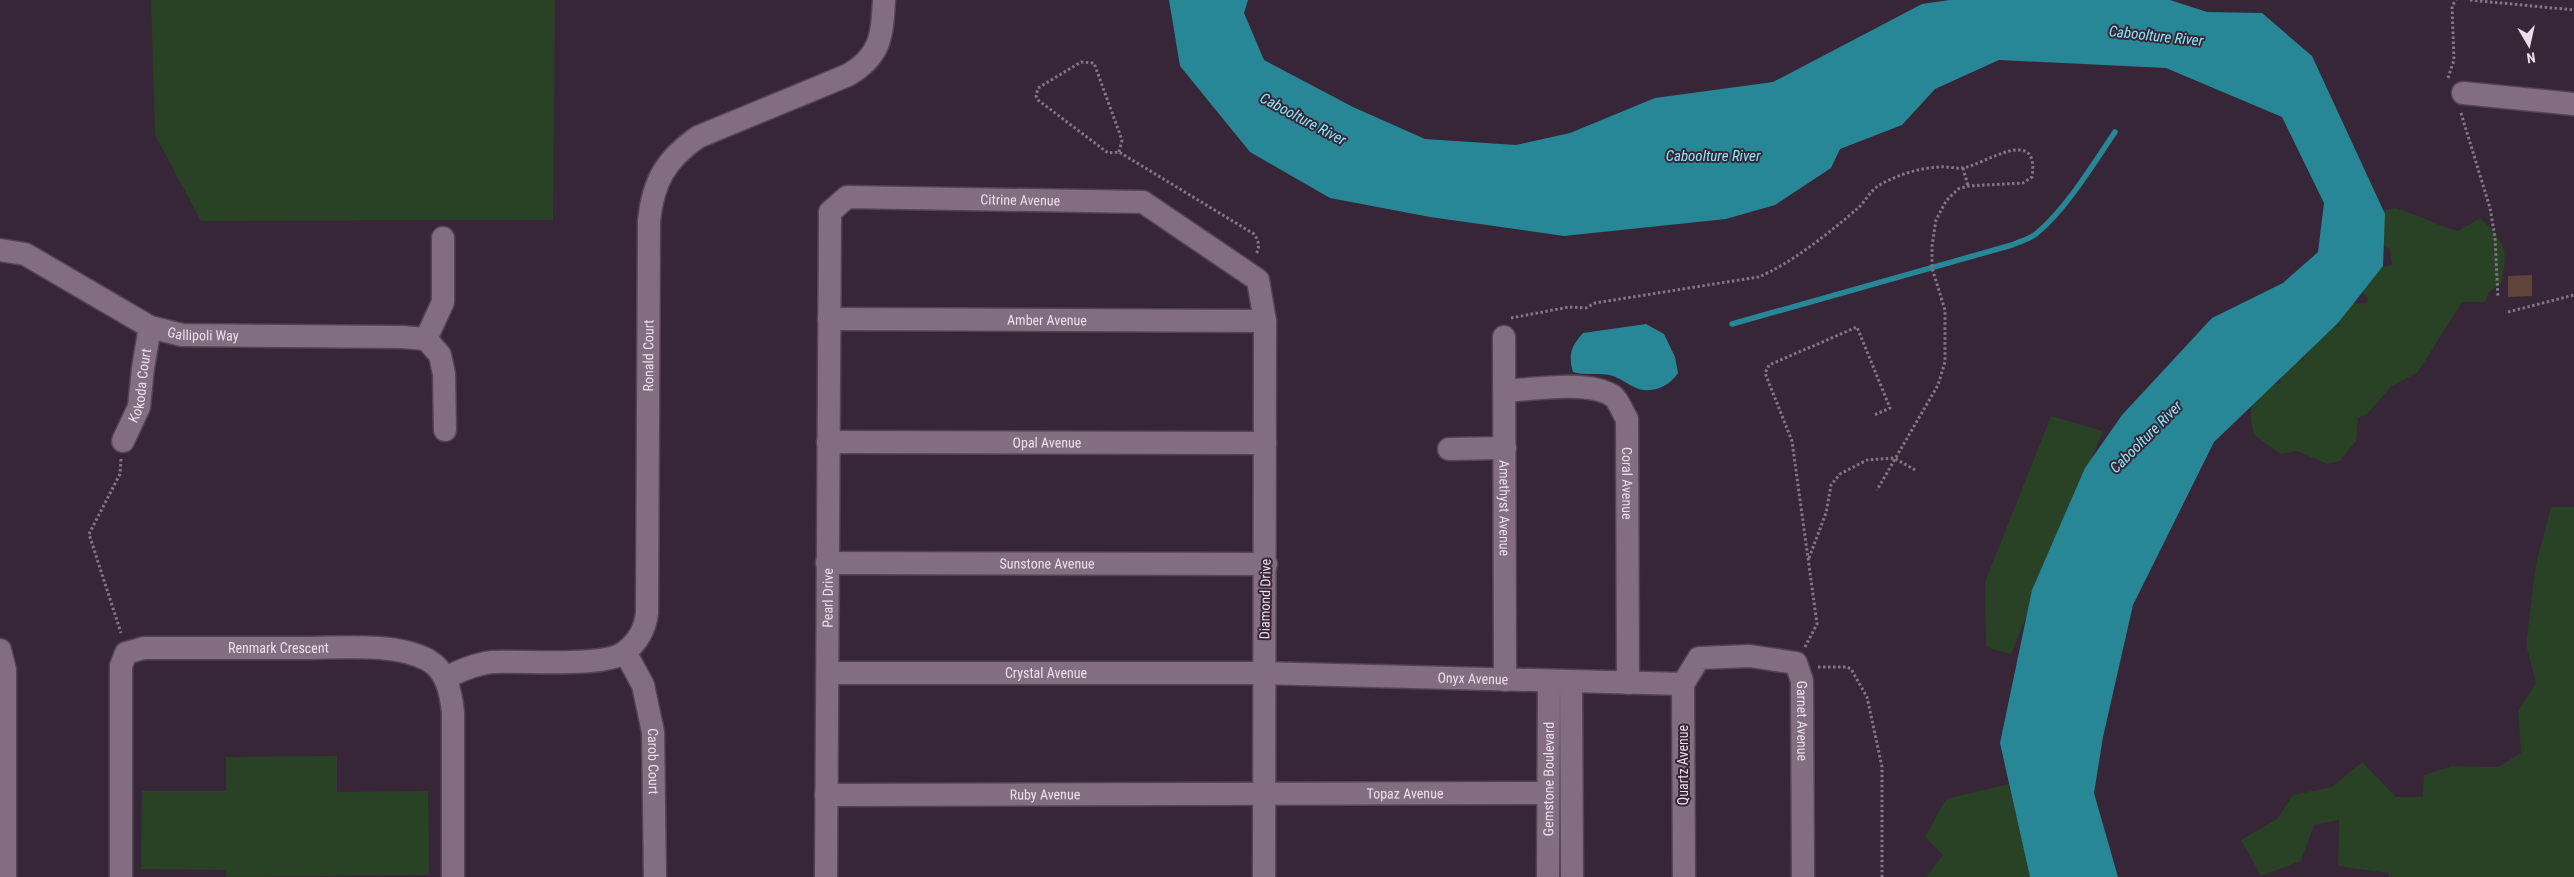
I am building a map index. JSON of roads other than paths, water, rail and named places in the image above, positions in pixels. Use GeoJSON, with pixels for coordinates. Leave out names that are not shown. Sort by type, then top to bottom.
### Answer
{"type":"FeatureCollection","features":[{"type":"Feature","properties":{"kind":"street","name":"Ronald Court"},"geometry":{"type":"LineString","coordinates":[[625,652],[645,628],[647,613],[649,231],[652,198],[662,172],[677,152],[698,137],[848,76],[860,68],[872,57],[879,42],[883,26],[884,0]]}},
{"type":"Feature","properties":{"kind":"street"},"geometry":{"type":"LineString","coordinates":[[2456,97],[2574,104]]}},
{"type":"Feature","properties":{"kind":"street","name":"Citrine Avenue"},"geometry":{"type":"LineString","coordinates":[[828,319],[830,212],[847,196],[1143,202],[1258,280],[1265,321]]}},
{"type":"Feature","properties":{"kind":"street"},"geometry":{"type":"LineString","coordinates":[[443,238],[443,302],[426,340],[440,355],[444,374],[445,430]]}},
{"type":"Feature","properties":{"kind":"street","name":"Gallipoli Way"},"geometry":{"type":"LineString","coordinates":[[0,250],[25,254],[150,326],[182,335],[402,337],[426,340]]}},
{"type":"Feature","properties":{"kind":"street","name":"Amber Avenue"},"geometry":{"type":"LineString","coordinates":[[828,319],[1265,321]]}},
{"type":"Feature","properties":{"kind":"street","name":"Pearl Drive"},"geometry":{"type":"LineString","coordinates":[[826,877],[828,319]]}},
{"type":"Feature","properties":{"kind":"street","name":"Diamond Drive"},"geometry":{"type":"LineString","coordinates":[[1264,877],[1262,793],[1266,564],[1265,321]]}},
{"type":"Feature","properties":{"kind":"street","name":"Kokoda Court"},"geometry":{"type":"LineString","coordinates":[[123,441],[139,407],[142,368],[150,326]]}},
{"type":"Feature","properties":{"kind":"street","name":"Amethyst Avenue"},"geometry":{"type":"LineString","coordinates":[[1504,337],[1506,391],[1505,680]]}},
{"type":"Feature","properties":{"kind":"street","name":"Coral Avenue"},"geometry":{"type":"LineString","coordinates":[[1506,391],[1576,387],[1597,390],[1614,397],[1627,419],[1628,684]]}},
{"type":"Feature","properties":{"kind":"street","name":"Opal Avenue"},"geometry":{"type":"LineString","coordinates":[[828,442],[1265,443]]}},
{"type":"Feature","properties":{"kind":"street"},"geometry":{"type":"LineString","coordinates":[[1449,449],[1505,448]]}},
{"type":"Feature","properties":{"kind":"street","name":"Sunstone Avenue"},"geometry":{"type":"LineString","coordinates":[[827,563],[1266,564]]}},
{"type":"Feature","properties":{"kind":"street","name":"Renmark Crescent"},"geometry":{"type":"LineString","coordinates":[[121,877],[121,666],[126,653],[144,648],[370,648],[408,652],[429,661],[445,678],[450,691],[453,713],[453,877]]}},
{"type":"Feature","properties":{"kind":"street"},"geometry":{"type":"LineString","coordinates":[[0,650],[5,670],[5,877]]}},
{"type":"Feature","properties":{"kind":"street"},"geometry":{"type":"LineString","coordinates":[[445,678],[471,666],[491,662],[605,660],[625,652]]}},
{"type":"Feature","properties":{"kind":"street","name":"Carob Court"},"geometry":{"type":"LineString","coordinates":[[625,652],[643,686],[654,732],[655,877]]}},
{"type":"Feature","properties":{"kind":"street","name":"Garnet Avenue"},"geometry":{"type":"LineString","coordinates":[[1683,684],[1699,658],[1750,656],[1796,663],[1802,681],[1803,877]]}},
{"type":"Feature","properties":{"kind":"street","name":"Crystal Avenue"},"geometry":{"type":"LineString","coordinates":[[828,673],[1263,673]]}},
{"type":"Feature","properties":{"kind":"street","name":"Onyx Avenue"},"geometry":{"type":"LineString","coordinates":[[1263,673],[1548,682],[1683,684]]}},
{"type":"Feature","properties":{"kind":"street","name":"Gemstone Boulevard"},"geometry":{"type":"LineString","coordinates":[[1548,682],[1548,877]]}},
{"type":"Feature","properties":{"kind":"street","name":"Gemstone Boulevard"},"geometry":{"type":"LineString","coordinates":[[1572,682],[1572,877]]}},
{"type":"Feature","properties":{"kind":"street","name":"Quartz Avenue"},"geometry":{"type":"LineString","coordinates":[[1683,684],[1684,877]]}},
{"type":"Feature","properties":{"kind":"street","name":"Ruby Avenue"},"geometry":{"type":"LineString","coordinates":[[826,794],[1262,793]]}},
{"type":"Feature","properties":{"kind":"street","name":"Topaz Avenue"},"geometry":{"type":"LineString","coordinates":[[1262,793],[1548,793]]}},
{"type":"Feature","properties":{"kind":"water","name":"Caboolture River"},"geometry":{"type":"Polygon","coordinates":[[[1169,0],[1248,0],[1244,13],[1264,60],[1353,107],[1425,139],[1516,145],[1570,133],[1655,98],[1773,82],[1922,4],[1950,0],[2170,0],[2207,12],[2262,13],[2312,56],[2385,214],[2383,266],[2338,323],[2214,442],[2133,605],[2103,737],[2094,793],[2118,877],[2030,877],[2000,743],[2032,590],[2085,468],[2122,415],[2212,318],[2283,283],[2318,252],[2324,203],[2282,117],[2166,68],[1999,60],[1935,89],[1902,125],[1840,149],[1831,168],[1775,205],[1726,219],[1564,236],[1430,217],[1330,198],[1250,152],[1180,66],[1169,0]]]}},
{"type":"Feature","properties":{"kind":"water"},"geometry":{"type":"Polygon","coordinates":[[[1646,324],[1664,334],[1675,357],[1678,373],[1664,386],[1653,390],[1646,390],[1631,386],[1613,376],[1573,372],[1572,351],[1583,333],[1646,324]]]}},
{"type":"Feature","properties":{"kind":"waterway"},"geometry":{"type":"LineString","coordinates":[[1732,324],[2012,245],[2032,237],[2048,223],[2069,199],[2115,132]]}}]}
